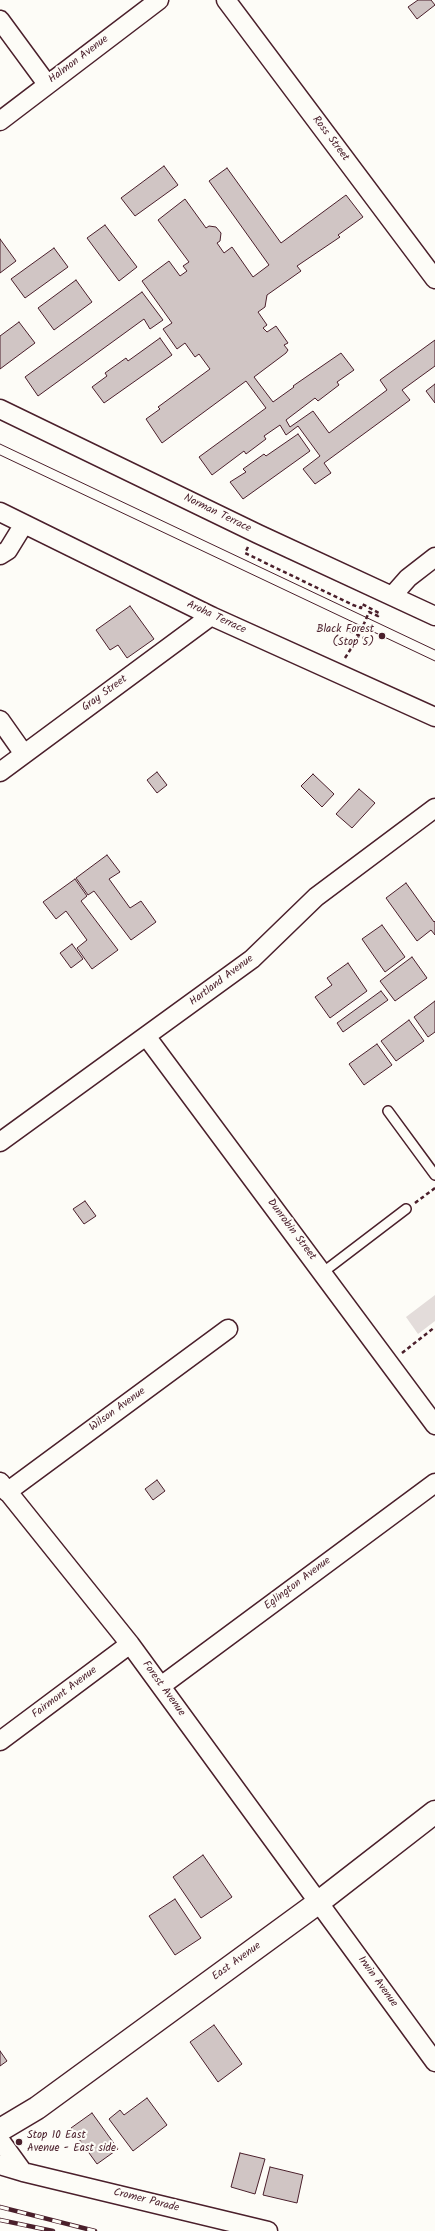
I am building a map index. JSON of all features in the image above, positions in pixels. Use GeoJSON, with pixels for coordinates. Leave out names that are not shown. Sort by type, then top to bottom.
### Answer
{"type":"FeatureCollection","features":[{"type":"Feature","properties":{"kind":"street","name":"Halmon Avenue"},"geometry":{"type":"LineString","coordinates":[[0,121],[159,0]]}},
{"type":"Feature","properties":{"kind":"street","name":"Ross Street"},"geometry":{"type":"LineString","coordinates":[[226,0],[435,279]]}},
{"type":"Feature","properties":{"kind":"street"},"geometry":{"type":"LineString","coordinates":[[0,20],[47,84]]}},
{"type":"Feature","properties":{"kind":"street","name":"Norman Terrace"},"geometry":{"type":"LineString","coordinates":[[0,410],[258,534],[393,595],[435,616]]}},
{"type":"Feature","properties":{"kind":"street","name":"Aroha Terrace"},"geometry":{"type":"LineString","coordinates":[[0,512],[211,616],[435,717]]}},
{"type":"Feature","properties":{"kind":"street"},"geometry":{"type":"LineString","coordinates":[[0,556],[8,550],[24,524]]}},
{"type":"Feature","properties":{"kind":"street"},"geometry":{"type":"LineString","coordinates":[[393,595],[408,578],[435,557]]}},
{"type":"Feature","properties":{"kind":"street","name":"Gray Street"},"geometry":{"type":"LineString","coordinates":[[0,772],[211,616]]}},
{"type":"Feature","properties":{"kind":"street"},"geometry":{"type":"LineString","coordinates":[[0,720],[24,754]]}},
{"type":"Feature","properties":{"kind":"street","name":"Hartland Avenue"},"geometry":{"type":"LineString","coordinates":[[0,1142],[252,959],[316,897],[435,808]]}},
{"type":"Feature","properties":{"kind":"street","name":"Dunrobin Street"},"geometry":{"type":"LineString","coordinates":[[146,1036],[435,1424]]}},
{"type":"Feature","properties":{"kind":"street","name":"Wilson Avenue"},"geometry":{"type":"LineString","coordinates":[[4,1487],[228,1329]]}},
{"type":"Feature","properties":{"kind":"street","name":"Eglington Avenue"},"geometry":{"type":"LineString","coordinates":[[161,1686],[435,1483]]}},
{"type":"Feature","properties":{"kind":"street","name":"Forest Avenue"},"geometry":{"type":"LineString","coordinates":[[4,1487],[130,1644],[319,1902]]}},
{"type":"Feature","properties":{"kind":"street","name":"Fairmont Avenue"},"geometry":{"type":"LineString","coordinates":[[0,1742],[130,1644]]}},
{"type":"Feature","properties":{"kind":"street","name":"East Avenue"},"geometry":{"type":"LineString","coordinates":[[1,2139],[37,2108],[319,1902],[435,1812]]}},
{"type":"Feature","properties":{"kind":"street","name":"Irwin Avenue"},"geometry":{"type":"LineString","coordinates":[[319,1902],[435,2062]]}},
{"type":"Feature","properties":{"kind":"street"},"geometry":{"type":"LineString","coordinates":[[1,2139],[23,2172]]}},
{"type":"Feature","properties":{"kind":"street","name":"Cromer Parade"},"geometry":{"type":"LineString","coordinates":[[0,2164],[23,2172],[268,2231]]}},
{"type":"Feature","properties":{"kind":"lane"},"geometry":{"type":"LineString","coordinates":[[388,1111],[435,1175]]}},
{"type":"Feature","properties":{"kind":"lane"},"geometry":{"type":"LineString","coordinates":[[322,1273],[406,1209]]}},
{"type":"Feature","properties":{"kind":"path"},"geometry":{"type":"LineString","coordinates":[[248,546],[246,552],[265,562],[361,608],[362,604],[379,613],[378,616],[369,612],[360,633],[351,629],[350,631],[366,639],[367,637],[371,638]]}},
{"type":"Feature","properties":{"kind":"path"},"geometry":{"type":"LineString","coordinates":[[336,672],[359,636]]}},
{"type":"Feature","properties":{"kind":"path"},"geometry":{"type":"LineString","coordinates":[[406,1209],[435,1187]]}},
{"type":"Feature","properties":{"kind":"path"},"geometry":{"type":"LineString","coordinates":[[432,1190],[435,1194]]}},
{"type":"Feature","properties":{"kind":"path"},"geometry":{"type":"LineString","coordinates":[[389,1363],[435,1327]]}},
{"type":"Feature","properties":{"kind":"shaded area"},"geometry":{"type":"Polygon","coordinates":[[[435,1295],[435,1321],[418,1334],[406,1317],[435,1295]]]}},
{"type":"Feature","properties":{"kind":"building"},"geometry":{"type":"Polygon","coordinates":[[[418,0],[431,0],[435,5],[417,19],[408,7],[418,0]]]}},
{"type":"Feature","properties":{"kind":"building"},"geometry":{"type":"Polygon","coordinates":[[[164,166],[178,185],[135,216],[121,198],[164,166]]]}},
{"type":"Feature","properties":{"kind":"building"},"geometry":{"type":"Polygon","coordinates":[[[227,168],[281,243],[346,195],[363,217],[338,235],[340,237],[297,266],[301,271],[267,295],[265,307],[258,312],[267,325],[263,328],[267,332],[276,326],[288,343],[284,345],[288,350],[286,353],[254,377],[273,402],[294,387],[293,386],[341,353],[354,370],[337,382],[339,385],[318,401],[315,398],[286,420],[290,427],[313,411],[329,433],[387,390],[380,380],[435,340],[435,366],[402,390],[410,400],[324,463],[331,473],[315,484],[303,469],[320,456],[298,426],[286,435],[280,425],[264,436],[266,439],[246,454],[244,451],[212,475],[199,457],[266,408],[246,381],[162,443],[146,419],[160,409],[158,407],[210,369],[199,354],[195,357],[185,343],[177,349],[163,329],[172,323],[142,281],[169,261],[180,276],[187,271],[183,266],[189,262],[158,220],[185,199],[206,228],[209,226],[216,227],[221,233],[220,241],[217,243],[224,253],[232,247],[253,277],[269,265],[209,181],[227,168]]]}},
{"type":"Feature","properties":{"kind":"building"},"geometry":{"type":"Polygon","coordinates":[[[105,225],[137,267],[119,281],[87,238],[105,225]]]}},
{"type":"Feature","properties":{"kind":"building"},"geometry":{"type":"Polygon","coordinates":[[[0,239],[16,261],[0,273],[0,239]]]}},
{"type":"Feature","properties":{"kind":"building"},"geometry":{"type":"Polygon","coordinates":[[[54,248],[68,267],[25,298],[11,279],[54,248]]]}},
{"type":"Feature","properties":{"kind":"building"},"geometry":{"type":"Polygon","coordinates":[[[76,280],[92,302],[54,330],[38,308],[76,280]]]}},
{"type":"Feature","properties":{"kind":"building"},"geometry":{"type":"Polygon","coordinates":[[[142,292],[163,320],[150,329],[144,319],[38,396],[25,377],[142,292]]]}},
{"type":"Feature","properties":{"kind":"building"},"geometry":{"type":"Polygon","coordinates":[[[19,322],[35,343],[0,369],[0,336],[19,322]]]}},
{"type":"Feature","properties":{"kind":"building"},"geometry":{"type":"Polygon","coordinates":[[[160,338],[172,355],[104,403],[92,387],[107,376],[105,373],[126,358],[128,361],[160,338]]]}},
{"type":"Feature","properties":{"kind":"building"},"geometry":{"type":"Polygon","coordinates":[[[435,384],[435,403],[426,391],[435,384]]]}},
{"type":"Feature","properties":{"kind":"building"},"geometry":{"type":"Polygon","coordinates":[[[298,434],[310,451],[243,499],[230,482],[246,472],[243,469],[264,454],[266,456],[298,434]]]}},
{"type":"Feature","properties":{"kind":"building"},"geometry":{"type":"Polygon","coordinates":[[[130,606],[154,639],[127,658],[118,645],[110,650],[96,630],[130,606]]]}},
{"type":"Feature","properties":{"kind":"building"},"geometry":{"type":"Polygon","coordinates":[[[157,772],[167,785],[157,793],[147,780],[157,772]]]}},
{"type":"Feature","properties":{"kind":"building"},"geometry":{"type":"Polygon","coordinates":[[[313,774],[334,794],[322,807],[301,786],[313,774]]]}},
{"type":"Feature","properties":{"kind":"building"},"geometry":{"type":"Polygon","coordinates":[[[359,789],[375,803],[352,828],[336,814],[359,789]]]}},
{"type":"Feature","properties":{"kind":"building"},"geometry":{"type":"Polygon","coordinates":[[[107,855],[120,872],[109,879],[130,908],[141,901],[156,922],[131,940],[94,891],[88,895],[76,878],[107,855]]]}},
{"type":"Feature","properties":{"kind":"building"},"geometry":{"type":"Polygon","coordinates":[[[75,879],[87,896],[81,901],[118,950],[92,969],[77,948],[87,940],[66,911],[56,919],[43,902],[75,879]]]}},
{"type":"Feature","properties":{"kind":"building"},"geometry":{"type":"Polygon","coordinates":[[[406,883],[434,922],[435,921],[435,935],[431,930],[417,941],[386,898],[406,883]]]}},
{"type":"Feature","properties":{"kind":"building"},"geometry":{"type":"Polygon","coordinates":[[[382,925],[405,957],[385,972],[362,939],[382,925]]]}},
{"type":"Feature","properties":{"kind":"building"},"geometry":{"type":"Polygon","coordinates":[[[72,944],[83,959],[71,968],[60,953],[72,944]]]}},
{"type":"Feature","properties":{"kind":"building"},"geometry":{"type":"Polygon","coordinates":[[[412,957],[427,978],[395,1001],[380,981],[412,957]]]}},
{"type":"Feature","properties":{"kind":"building"},"geometry":{"type":"Polygon","coordinates":[[[348,963],[367,991],[330,1018],[315,997],[332,985],[327,978],[348,963]]]}},
{"type":"Feature","properties":{"kind":"building"},"geometry":{"type":"Polygon","coordinates":[[[381,991],[388,1000],[343,1032],[337,1023],[381,991]]]}},
{"type":"Feature","properties":{"kind":"building"},"geometry":{"type":"Polygon","coordinates":[[[435,1001],[435,1032],[428,1037],[414,1017],[435,1001]]]}},
{"type":"Feature","properties":{"kind":"building"},"geometry":{"type":"Polygon","coordinates":[[[409,1020],[424,1041],[396,1061],[381,1041],[409,1020]]]}},
{"type":"Feature","properties":{"kind":"building"},"geometry":{"type":"Polygon","coordinates":[[[377,1044],[392,1065],[364,1085],[349,1064],[377,1044]]]}},
{"type":"Feature","properties":{"kind":"building"},"geometry":{"type":"Polygon","coordinates":[[[85,1201],[96,1216],[84,1224],[73,1209],[85,1201]]]}},
{"type":"Feature","properties":{"kind":"building"},"geometry":{"type":"Polygon","coordinates":[[[157,1480],[165,1491],[153,1500],[145,1489],[157,1480]]]}},
{"type":"Feature","properties":{"kind":"building"},"geometry":{"type":"Polygon","coordinates":[[[203,1855],[232,1897],[201,1918],[173,1877],[203,1855]]]}},
{"type":"Feature","properties":{"kind":"building"},"geometry":{"type":"Polygon","coordinates":[[[175,1899],[201,1938],[175,1955],[149,1916],[175,1899]]]}},
{"type":"Feature","properties":{"kind":"building"},"geometry":{"type":"Polygon","coordinates":[[[214,2025],[242,2064],[218,2082],[190,2042],[214,2025]]]}},
{"type":"Feature","properties":{"kind":"building"},"geometry":{"type":"Polygon","coordinates":[[[0,2051],[7,2061],[0,2066],[0,2051]]]}},
{"type":"Feature","properties":{"kind":"building"},"geometry":{"type":"Polygon","coordinates":[[[147,2098],[167,2125],[133,2151],[109,2119],[120,2110],[124,2115],[147,2098]]]}},
{"type":"Feature","properties":{"kind":"building"},"geometry":{"type":"Polygon","coordinates":[[[92,2113],[118,2149],[97,2164],[71,2128],[92,2113]]]}},
{"type":"Feature","properties":{"kind":"building"},"geometry":{"type":"Polygon","coordinates":[[[240,2153],[265,2159],[255,2194],[231,2187],[240,2153]]]}},
{"type":"Feature","properties":{"kind":"building"},"geometry":{"type":"Polygon","coordinates":[[[270,2167],[303,2175],[297,2203],[263,2195],[270,2167]]]}},
{"type":"Feature","properties":{"kind":"tram line"},"geometry":{"type":"LineString","coordinates":[[0,444],[435,650]]}},
{"type":"Feature","properties":{"kind":"tram line"},"geometry":{"type":"LineString","coordinates":[[0,455],[435,661]]}},
{"type":"Feature","properties":{"kind":"railway"},"geometry":{"type":"LineString","coordinates":[[0,2207],[95,2231]]}},
{"type":"Feature","properties":{"kind":"railway"},"geometry":{"type":"LineString","coordinates":[[0,2220],[53,2231]]}},
{"type":"Feature","properties":{"kind":"place","name":"Black Forest (Stop 5)"},"geometry":{"type":"Point","coordinates":[382,636]}},
{"type":"Feature","properties":{"kind":"place","name":"Stop 10 East Avenue - East side"},"geometry":{"type":"Point","coordinates":[19,2142]}}]}
